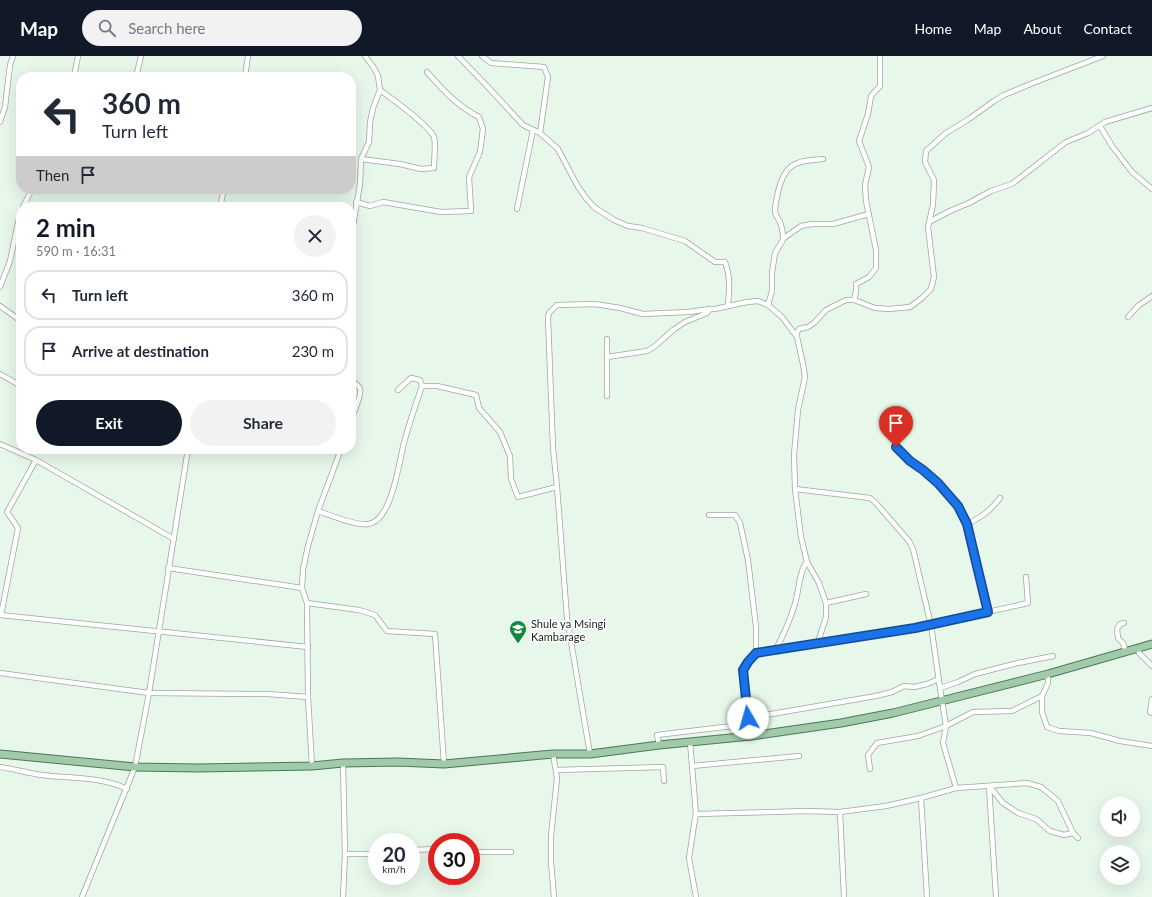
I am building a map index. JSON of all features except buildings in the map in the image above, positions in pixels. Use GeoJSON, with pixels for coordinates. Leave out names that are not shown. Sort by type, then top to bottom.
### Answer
{"type":"FeatureCollection","features":[{"type":"Feature","properties":{"kind":"main road"},"geometry":{"type":"LineString","coordinates":[[0,754],[135,767],[198,768],[312,766],[343,763],[398,762],[444,764],[553,754],[590,754],[659,745],[751,736],[842,723],[893,713],[1048,674],[1152,644]]}},
{"type":"Feature","properties":{"kind":"street"},"geometry":{"type":"LineString","coordinates":[[0,122],[5,107],[10,65],[13,56]]}},
{"type":"Feature","properties":{"kind":"street"},"geometry":{"type":"LineString","coordinates":[[75,72],[78,56]]}},
{"type":"Feature","properties":{"kind":"street"},"geometry":{"type":"LineString","coordinates":[[137,72],[141,56]]}},
{"type":"Feature","properties":{"kind":"street"},"geometry":{"type":"LineString","coordinates":[[246,72],[248,56]]}},
{"type":"Feature","properties":{"kind":"street"},"geometry":{"type":"LineString","coordinates":[[365,56],[378,76],[380,90],[372,115],[369,142],[361,159],[360,184],[356,202],[370,206],[383,202],[441,212],[471,211],[469,177],[480,152],[483,129],[479,117],[466,110],[444,91],[427,72]]}},
{"type":"Feature","properties":{"kind":"street"},"geometry":{"type":"LineString","coordinates":[[458,56],[523,125],[540,133],[558,149],[577,185],[594,207],[614,220],[628,226],[642,228],[685,241],[715,262],[725,262],[730,283],[728,306]]}},
{"type":"Feature","properties":{"kind":"street"},"geometry":{"type":"LineString","coordinates":[[482,56],[491,63],[544,67],[548,76],[540,133]]}},
{"type":"Feature","properties":{"kind":"street"},"geometry":{"type":"LineString","coordinates":[[854,300],[856,284],[869,277],[876,268],[876,250],[865,185],[869,167],[859,141],[868,114],[871,96],[880,86],[880,56]]}},
{"type":"Feature","properties":{"kind":"street"},"geometry":{"type":"LineString","coordinates":[[818,642],[826,617],[826,603],[819,584],[807,562],[801,538],[795,489],[794,455],[798,410],[805,377],[797,332],[799,329],[808,327],[814,323],[826,310],[846,300],[854,300],[875,308],[889,309],[910,306],[927,293],[931,289],[934,277],[928,227],[933,205],[934,180],[925,162],[926,151],[946,133],[1004,95],[1026,85],[1103,56]]}},
{"type":"Feature","properties":{"kind":"street"},"geometry":{"type":"LineString","coordinates":[[361,159],[400,164],[422,169],[434,168],[434,137],[424,124],[380,90]]}},
{"type":"Feature","properties":{"kind":"street"},"geometry":{"type":"LineString","coordinates":[[929,222],[991,191],[1012,184],[1066,142],[1088,133],[1105,122],[1152,108]]}},
{"type":"Feature","properties":{"kind":"street"},"geometry":{"type":"LineString","coordinates":[[1100,126],[1112,146],[1132,172],[1152,189]]}},
{"type":"Feature","properties":{"kind":"street"},"geometry":{"type":"LineString","coordinates":[[517,209],[533,130]]}},
{"type":"Feature","properties":{"kind":"street"},"geometry":{"type":"LineString","coordinates":[[784,238],[782,228],[775,212],[775,204],[781,181],[795,163],[805,160],[823,159]]}},
{"type":"Feature","properties":{"kind":"street"},"geometry":{"type":"LineString","coordinates":[[768,305],[772,291],[772,273],[775,253],[784,238],[801,226],[812,224],[833,224],[869,214]]}},
{"type":"Feature","properties":{"kind":"street"},"geometry":{"type":"LineString","coordinates":[[0,287],[10,261],[16,229]]}},
{"type":"Feature","properties":{"kind":"street"},"geometry":{"type":"LineString","coordinates":[[1128,317],[1138,306],[1152,296]]}},
{"type":"Feature","properties":{"kind":"street"},"geometry":{"type":"LineString","coordinates":[[590,754],[567,618],[553,448],[549,313],[557,305],[571,304],[595,304],[643,314],[716,309],[758,301],[768,305],[782,317],[797,338]]}},
{"type":"Feature","properties":{"kind":"street"},"geometry":{"type":"LineString","coordinates":[[0,306],[16,317]]}},
{"type":"Feature","properties":{"kind":"street"},"geometry":{"type":"LineString","coordinates":[[607,357],[647,351],[685,322],[707,313],[710,309]]}},
{"type":"Feature","properties":{"kind":"street"},"geometry":{"type":"LineString","coordinates":[[606,340],[607,396]]}},
{"type":"Feature","properties":{"kind":"street"},"geometry":{"type":"LineString","coordinates":[[0,374],[16,383]]}},
{"type":"Feature","properties":{"kind":"street"},"geometry":{"type":"LineString","coordinates":[[318,511],[367,525],[379,519],[383,514],[396,485],[405,439],[422,386],[420,380],[411,378],[398,390]]}},
{"type":"Feature","properties":{"kind":"street"},"geometry":{"type":"LineString","coordinates":[[356,384],[360,390],[360,394],[356,406]]}},
{"type":"Feature","properties":{"kind":"street"},"geometry":{"type":"LineString","coordinates":[[422,386],[436,386],[476,395],[479,408],[500,432],[508,450],[510,456],[511,479],[518,497],[557,487]]}},
{"type":"Feature","properties":{"kind":"street"},"geometry":{"type":"LineString","coordinates":[[900,412],[896,447],[910,461],[938,483],[958,506],[967,524],[988,612]]}},
{"type":"Feature","properties":{"kind":"street"},"geometry":{"type":"LineString","coordinates":[[0,444],[16,451]]}},
{"type":"Feature","properties":{"kind":"street"},"geometry":{"type":"LineString","coordinates":[[22,454],[36,460],[174,539]]}},
{"type":"Feature","properties":{"kind":"street"},"geometry":{"type":"LineString","coordinates":[[82,897],[135,767],[149,692],[187,454]]}},
{"type":"Feature","properties":{"kind":"street"},"geometry":{"type":"LineString","coordinates":[[312,766],[308,697],[307,604],[302,588],[303,569],[318,511],[338,454]]}},
{"type":"Feature","properties":{"kind":"street"},"geometry":{"type":"LineString","coordinates":[[36,460],[8,512],[18,528],[0,615],[308,647]]}},
{"type":"Feature","properties":{"kind":"street"},"geometry":{"type":"LineString","coordinates":[[795,489],[870,498],[909,541],[913,549],[931,624],[946,726],[943,743],[956,788]]}},
{"type":"Feature","properties":{"kind":"street"},"geometry":{"type":"LineString","coordinates":[[967,524],[978,519],[992,509],[1000,498]]}},
{"type":"Feature","properties":{"kind":"street"},"geometry":{"type":"LineString","coordinates":[[709,515],[735,515],[740,523],[748,560],[756,627],[756,653]]}},
{"type":"Feature","properties":{"kind":"street"},"geometry":{"type":"LineString","coordinates":[[776,649],[788,624],[797,596],[804,565],[807,562]]}},
{"type":"Feature","properties":{"kind":"street"},"geometry":{"type":"LineString","coordinates":[[168,568],[302,588]]}},
{"type":"Feature","properties":{"kind":"street"},"geometry":{"type":"LineString","coordinates":[[751,736],[743,670],[756,653],[818,642],[915,628],[1028,603],[1026,577]]}},
{"type":"Feature","properties":{"kind":"street"},"geometry":{"type":"LineString","coordinates":[[826,603],[866,594]]}},
{"type":"Feature","properties":{"kind":"street"},"geometry":{"type":"LineString","coordinates":[[307,604],[358,610],[375,615],[387,631],[435,634],[444,764]]}},
{"type":"Feature","properties":{"kind":"street"},"geometry":{"type":"LineString","coordinates":[[1124,623],[1120,624],[1117,629],[1118,638],[1123,642],[1126,652]]}},
{"type":"Feature","properties":{"kind":"street"},"geometry":{"type":"LineString","coordinates":[[1138,648],[1139,652],[1152,666]]}},
{"type":"Feature","properties":{"kind":"street"},"geometry":{"type":"LineString","coordinates":[[940,688],[975,674],[1053,656]]}},
{"type":"Feature","properties":{"kind":"street"},"geometry":{"type":"LineString","coordinates":[[0,673],[149,692],[268,694],[308,697]]}},
{"type":"Feature","properties":{"kind":"street"},"geometry":{"type":"LineString","coordinates":[[1048,674],[1048,683],[1042,696],[1042,712],[1047,726],[1059,731],[1091,733],[1120,741],[1152,746]]}},
{"type":"Feature","properties":{"kind":"street"},"geometry":{"type":"LineString","coordinates":[[748,718],[876,696],[892,692],[904,686],[914,687],[939,679]]}},
{"type":"Feature","properties":{"kind":"street"},"geometry":{"type":"LineString","coordinates":[[870,768],[868,756],[878,743],[918,736],[946,726],[973,712],[1012,711],[1042,696]]}},
{"type":"Feature","properties":{"kind":"street"},"geometry":{"type":"LineString","coordinates":[[1152,699],[1150,712],[1152,713]]}},
{"type":"Feature","properties":{"kind":"street"},"geometry":{"type":"LineString","coordinates":[[659,745],[657,735],[749,724]]}},
{"type":"Feature","properties":{"kind":"street"},"geometry":{"type":"LineString","coordinates":[[690,742],[696,814],[689,858],[696,897]]}},
{"type":"Feature","properties":{"kind":"street"},"geometry":{"type":"LineString","coordinates":[[553,754],[557,778],[551,862],[554,897]]}},
{"type":"Feature","properties":{"kind":"street"},"geometry":{"type":"LineString","coordinates":[[692,766],[799,756]]}},
{"type":"Feature","properties":{"kind":"street"},"geometry":{"type":"LineString","coordinates":[[343,763],[345,854],[343,897]]}},
{"type":"Feature","properties":{"kind":"street"},"geometry":{"type":"LineString","coordinates":[[556,770],[663,766],[664,781]]}},
{"type":"Feature","properties":{"kind":"street"},"geometry":{"type":"LineString","coordinates":[[0,767],[42,775],[98,779],[127,789]]}},
{"type":"Feature","properties":{"kind":"street"},"geometry":{"type":"LineString","coordinates":[[696,814],[806,811],[840,812],[886,806],[956,788],[1027,783],[1041,787],[1058,801],[1073,833],[1078,838]]}},
{"type":"Feature","properties":{"kind":"street"},"geometry":{"type":"LineString","coordinates":[[989,786],[1003,803],[1018,814],[1036,819],[1050,831],[1064,835],[1073,833]]}},
{"type":"Feature","properties":{"kind":"street"},"geometry":{"type":"LineString","coordinates":[[989,786],[996,897]]}},
{"type":"Feature","properties":{"kind":"street"},"geometry":{"type":"LineString","coordinates":[[921,798],[927,897]]}},
{"type":"Feature","properties":{"kind":"street"},"geometry":{"type":"LineString","coordinates":[[840,812],[844,897]]}},
{"type":"Feature","properties":{"kind":"street"},"geometry":{"type":"LineString","coordinates":[[480,852],[511,852]]}},
{"type":"Feature","properties":{"kind":"street"},"geometry":{"type":"LineString","coordinates":[[345,854],[368,854]]}},
{"type":"Feature","properties":{"kind":"place","name":"Shule ya Msingi Kambarage"},"geometry":{"type":"Point","coordinates":[518,644]}},
{"type":"Feature","properties":{"kind":"route"},"geometry":{"type":"LineString","coordinates":[[748,718],[743,670],[756,653],[818,642],[915,628],[988,612],[967,524],[958,506],[938,483],[910,461],[896,447]]}}]}
